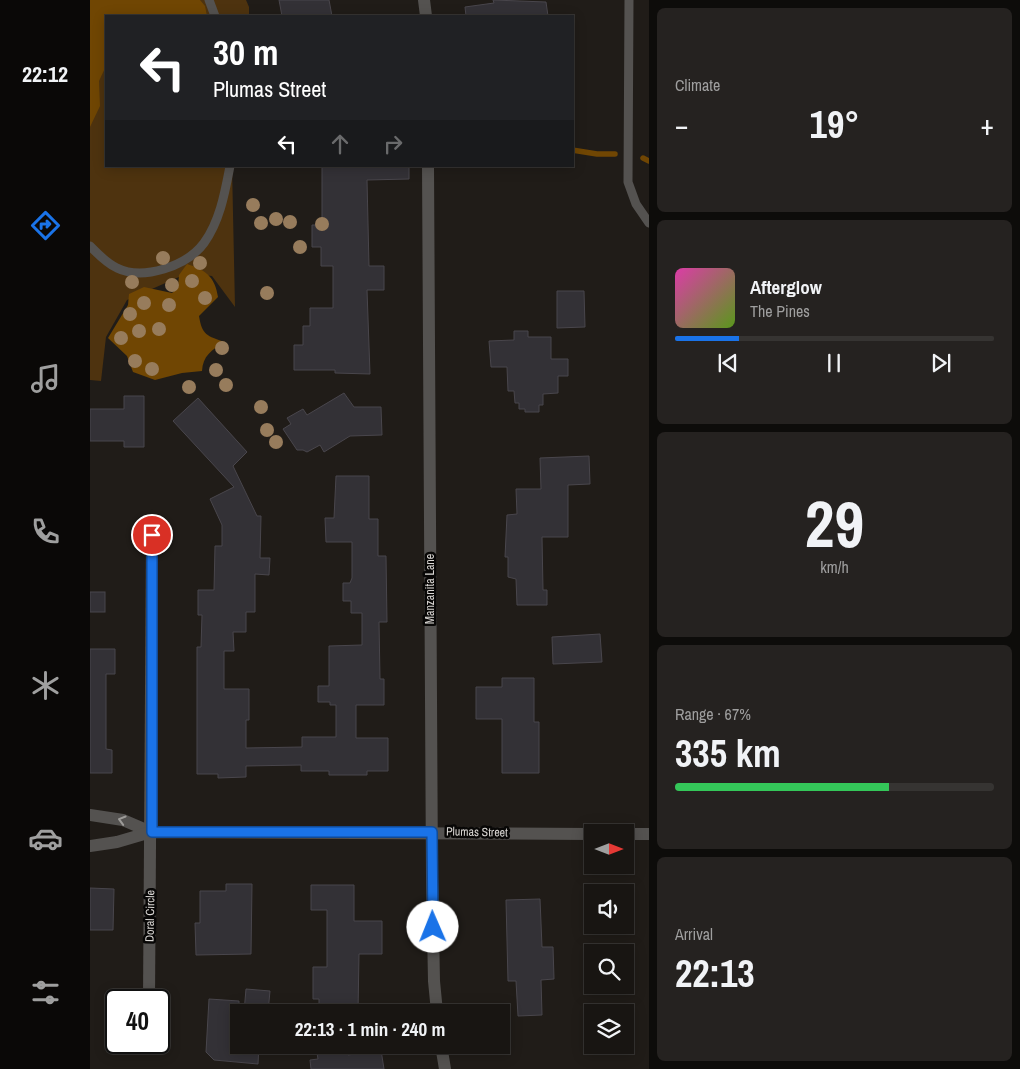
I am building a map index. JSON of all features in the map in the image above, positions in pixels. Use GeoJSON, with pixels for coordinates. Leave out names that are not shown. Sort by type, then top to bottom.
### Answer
{"type":"FeatureCollection","features":[{"type":"Feature","properties":{"kind":"street"},"geometry":{"type":"LineString","coordinates":[[424,0],[426,15]]}},
{"type":"Feature","properties":{"kind":"street","name":"Manzanita Lane"},"geometry":{"type":"LineString","coordinates":[[428,167],[432,832],[436,1004]]}},
{"type":"Feature","properties":{"kind":"street","name":"Doral Circle"},"geometry":{"type":"LineString","coordinates":[[149,989],[152,832],[152,535]]}},
{"type":"Feature","properties":{"kind":"street","name":"Plumas Street"},"geometry":{"type":"LineString","coordinates":[[90,815],[123,820],[152,832]]}},
{"type":"Feature","properties":{"kind":"street","name":"Plumas Street"},"geometry":{"type":"LineString","coordinates":[[90,846],[118,842],[152,832],[584,834]]}},
{"type":"Feature","properties":{"kind":"street"},"geometry":{"type":"LineString","coordinates":[[634,834],[649,834]]}},
{"type":"Feature","properties":{"kind":"street"},"geometry":{"type":"LineString","coordinates":[[442,1054],[444,1069]]}},
{"type":"Feature","properties":{"kind":"lane"},"geometry":{"type":"LineString","coordinates":[[209,0],[215,15]]}},
{"type":"Feature","properties":{"kind":"lane"},"geometry":{"type":"LineString","coordinates":[[629,0],[628,182],[636,204],[649,223]]}},
{"type":"Feature","properties":{"kind":"lane"},"geometry":{"type":"LineString","coordinates":[[90,246],[108,264],[127,272],[150,272],[163,269],[185,259],[196,252],[212,230],[222,201],[230,167]]}},
{"type":"Feature","properties":{"kind":"shaded area"},"geometry":{"type":"Polygon","coordinates":[[[90,0],[246,0],[249,7],[249,15],[105,15],[105,167],[232,167],[235,307],[212,276],[188,273],[127,300],[106,337],[101,381],[90,380],[90,0]]]}},
{"type":"Feature","properties":{"kind":"shaded area"},"geometry":{"type":"Polygon","coordinates":[[[90,0],[200,0],[205,6],[207,15],[105,15],[105,68],[99,81],[100,106],[90,127],[90,0]]]}},
{"type":"Feature","properties":{"kind":"shaded area"},"geometry":{"type":"Polygon","coordinates":[[[187,264],[204,272],[215,284],[218,297],[199,316],[206,334],[225,342],[206,357],[202,371],[182,373],[155,380],[133,372],[127,356],[108,338],[128,305],[129,294],[144,287],[172,293],[178,287],[179,275],[187,264]]]}},
{"type":"Feature","properties":{"kind":"building"},"geometry":{"type":"Polygon","coordinates":[[[279,0],[329,0],[332,15],[282,15],[279,0]]]}},
{"type":"Feature","properties":{"kind":"building"},"geometry":{"type":"Polygon","coordinates":[[[493,0],[546,2],[548,15],[466,15],[465,7],[494,3],[493,0]]]}},
{"type":"Feature","properties":{"kind":"building"},"geometry":{"type":"Polygon","coordinates":[[[322,167],[409,167],[409,179],[367,180],[369,266],[384,266],[384,290],[367,290],[370,374],[335,373],[335,370],[294,370],[294,345],[303,345],[303,326],[310,326],[310,308],[333,308],[333,266],[321,266],[321,247],[312,247],[312,225],[322,225],[322,167]]]}},
{"type":"Feature","properties":{"kind":"building"},"geometry":{"type":"Polygon","coordinates":[[[557,291],[584,291],[585,327],[557,328],[557,291]]]}},
{"type":"Feature","properties":{"kind":"building"},"geometry":{"type":"Polygon","coordinates":[[[514,331],[528,331],[528,337],[551,337],[551,359],[568,359],[568,376],[558,376],[558,393],[543,394],[543,405],[539,405],[539,412],[525,412],[525,409],[519,409],[519,403],[515,403],[514,391],[508,391],[507,367],[491,367],[489,341],[514,340],[514,331]]]}},
{"type":"Feature","properties":{"kind":"building"},"geometry":{"type":"Polygon","coordinates":[[[344,393],[354,407],[381,407],[382,435],[350,436],[324,452],[320,445],[307,452],[297,450],[283,429],[291,424],[287,418],[303,409],[307,415],[344,393]]]}},
{"type":"Feature","properties":{"kind":"building"},"geometry":{"type":"Polygon","coordinates":[[[124,396],[144,396],[144,447],[124,447],[124,441],[90,441],[90,409],[124,409],[124,396]]]}},
{"type":"Feature","properties":{"kind":"building"},"geometry":{"type":"Polygon","coordinates":[[[198,398],[247,452],[233,466],[257,516],[261,516],[260,558],[270,558],[269,575],[255,574],[255,612],[246,612],[246,632],[233,632],[234,651],[224,651],[224,689],[249,689],[249,720],[246,720],[246,748],[302,747],[302,737],[336,737],[336,705],[330,705],[330,702],[318,702],[318,686],[329,686],[329,646],[362,645],[362,613],[351,613],[351,601],[343,601],[343,583],[350,583],[352,578],[352,542],[326,542],[325,518],[334,518],[336,476],[369,476],[369,519],[378,519],[378,556],[386,556],[387,622],[379,622],[380,679],[384,679],[384,705],[356,705],[356,738],[388,738],[388,771],[367,771],[367,775],[329,775],[329,771],[301,771],[301,765],[246,766],[246,777],[218,778],[218,774],[197,774],[197,647],[201,647],[202,615],[198,615],[198,590],[214,590],[215,546],[222,546],[222,525],[210,499],[234,487],[173,421],[198,398]]]}},
{"type":"Feature","properties":{"kind":"building"},"geometry":{"type":"Polygon","coordinates":[[[589,456],[590,484],[568,485],[568,537],[542,537],[543,590],[547,590],[547,605],[517,605],[516,579],[508,577],[508,557],[505,557],[507,515],[517,514],[516,489],[541,489],[540,458],[589,456]]]}},
{"type":"Feature","properties":{"kind":"building"},"geometry":{"type":"Polygon","coordinates":[[[90,592],[105,592],[105,612],[90,612],[90,592]]]}},
{"type":"Feature","properties":{"kind":"building"},"geometry":{"type":"Polygon","coordinates":[[[600,634],[602,662],[553,664],[552,637],[600,634]]]}},
{"type":"Feature","properties":{"kind":"building"},"geometry":{"type":"Polygon","coordinates":[[[90,649],[115,649],[115,674],[106,674],[106,749],[112,750],[112,773],[90,773],[90,649]]]}},
{"type":"Feature","properties":{"kind":"building"},"geometry":{"type":"Polygon","coordinates":[[[502,678],[534,678],[534,722],[539,722],[539,773],[502,773],[502,719],[476,719],[476,687],[502,687],[502,678]]]}},
{"type":"Feature","properties":{"kind":"building"},"geometry":{"type":"Polygon","coordinates":[[[226,884],[252,884],[251,954],[196,955],[195,923],[200,923],[200,891],[226,891],[226,884]]]}},
{"type":"Feature","properties":{"kind":"building"},"geometry":{"type":"Polygon","coordinates":[[[311,885],[354,885],[354,921],[382,921],[382,954],[359,954],[358,1004],[319,1004],[319,999],[313,999],[313,967],[327,967],[327,910],[311,910],[311,885]]]}},
{"type":"Feature","properties":{"kind":"building"},"geometry":{"type":"Polygon","coordinates":[[[90,888],[114,889],[113,930],[90,930],[90,888]]]}},
{"type":"Feature","properties":{"kind":"building"},"geometry":{"type":"Polygon","coordinates":[[[540,899],[542,947],[553,947],[554,979],[541,980],[542,1015],[518,1016],[516,981],[508,981],[506,900],[540,899]]]}},
{"type":"Feature","properties":{"kind":"building"},"geometry":{"type":"Polygon","coordinates":[[[246,989],[270,991],[269,1004],[245,1004],[246,989]]]}},
{"type":"Feature","properties":{"kind":"building"},"geometry":{"type":"Polygon","coordinates":[[[209,999],[239,1001],[239,1004],[230,1004],[230,1054],[259,1054],[258,1064],[214,1060],[206,1052],[209,999]]]}},
{"type":"Feature","properties":{"kind":"building"},"geometry":{"type":"Polygon","coordinates":[[[317,1054],[382,1054],[384,1069],[311,1069],[310,1060],[318,1059],[317,1054]]]}},
{"type":"Feature","properties":{"kind":"waterway"},"geometry":{"type":"LineString","coordinates":[[574,150],[597,154],[615,154]]}},
{"type":"Feature","properties":{"kind":"waterway"},"geometry":{"type":"LineString","coordinates":[[643,158],[649,161]]}},
{"type":"Feature","properties":{"kind":"route"},"geometry":{"type":"LineString","coordinates":[[152,535],[152,832],[432,832],[433,927]]}}]}
